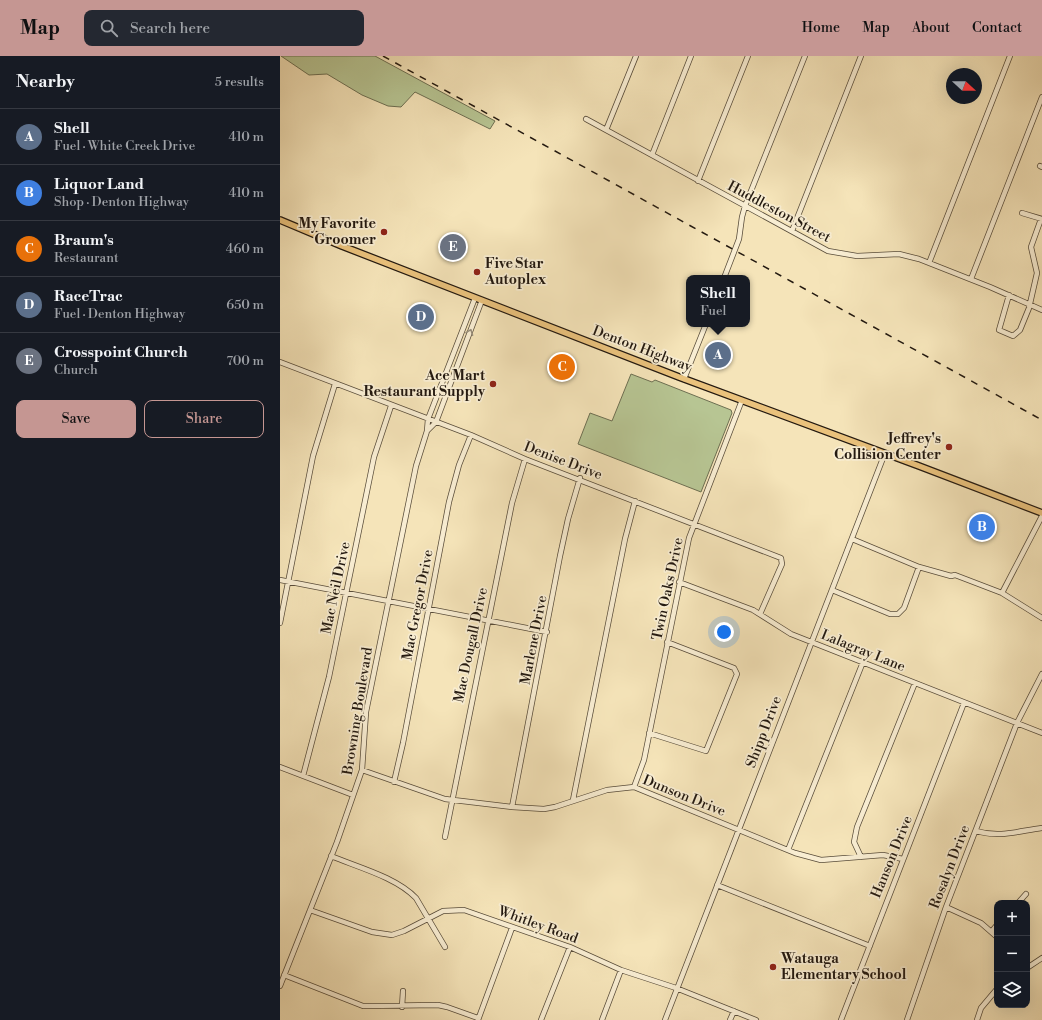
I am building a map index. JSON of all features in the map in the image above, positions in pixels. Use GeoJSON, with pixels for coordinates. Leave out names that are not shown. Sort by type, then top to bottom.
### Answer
{"type":"FeatureCollection","features":[{"type":"Feature","properties":{"kind":"main road","name":"Denton Highway"},"geometry":{"type":"LineString","coordinates":[[280,220],[684,379],[885,453],[1042,514]]}},
{"type":"Feature","properties":{"kind":"street"},"geometry":{"type":"LineString","coordinates":[[606,130],[636,56]]}},
{"type":"Feature","properties":{"kind":"street"},"geometry":{"type":"LineString","coordinates":[[652,155],[691,56]]}},
{"type":"Feature","properties":{"kind":"street"},"geometry":{"type":"LineString","coordinates":[[698,181],[748,56]]}},
{"type":"Feature","properties":{"kind":"street"},"geometry":{"type":"LineString","coordinates":[[725,275],[739,239],[745,206],[805,56]]}},
{"type":"Feature","properties":{"kind":"street"},"geometry":{"type":"LineString","coordinates":[[792,231],[861,56]]}},
{"type":"Feature","properties":{"kind":"street"},"geometry":{"type":"LineString","coordinates":[[929,263],[1010,56]]}},
{"type":"Feature","properties":{"kind":"street"},"geometry":{"type":"LineString","coordinates":[[971,279],[1042,97]]}},
{"type":"Feature","properties":{"kind":"street","name":"Huddleston Street"},"geometry":{"type":"LineString","coordinates":[[586,119],[828,251],[857,256],[899,254],[929,263],[971,279],[1042,310]]}},
{"type":"Feature","properties":{"kind":"street"},"geometry":{"type":"LineString","coordinates":[[1009,295],[999,330],[1012,336],[1020,330],[1030,304],[1037,273],[1031,247],[1042,219],[1022,213]]}},
{"type":"Feature","properties":{"kind":"street","name":"Browning Boulevard"},"geometry":{"type":"LineString","coordinates":[[280,986],[331,856],[362,770],[366,712],[416,466],[427,431],[428,419],[475,298]]}},
{"type":"Feature","properties":{"kind":"street","name":"Browning Boulevard"},"geometry":{"type":"LineString","coordinates":[[427,431],[436,422],[482,300]]}},
{"type":"Feature","properties":{"kind":"street"},"geometry":{"type":"LineString","coordinates":[[684,379],[705,327]]}},
{"type":"Feature","properties":{"kind":"street"},"geometry":{"type":"LineString","coordinates":[[453,353],[461,356]]}},
{"type":"Feature","properties":{"kind":"street","name":"Denise Drive"},"geometry":{"type":"LineString","coordinates":[[280,363],[471,435],[525,459],[580,478],[781,558],[782,564],[760,614]]}},
{"type":"Feature","properties":{"kind":"street"},"geometry":{"type":"LineString","coordinates":[[280,623],[313,456],[335,384]]}},
{"type":"Feature","properties":{"kind":"street","name":"Twin Oaks Drive"},"geometry":{"type":"LineString","coordinates":[[634,787],[644,760],[689,538],[742,400]]}},
{"type":"Feature","properties":{"kind":"street","name":"Mac Neil Drive"},"geometry":{"type":"LineString","coordinates":[[303,776],[320,716],[374,456],[391,406]]}},
{"type":"Feature","properties":{"kind":"street","name":"Mac Gregor Drive"},"geometry":{"type":"LineString","coordinates":[[394,782],[452,490],[471,435]]}},
{"type":"Feature","properties":{"kind":"street","name":"Shipp Drive"},"geometry":{"type":"LineString","coordinates":[[665,1020],[676,988],[885,453]]}},
{"type":"Feature","properties":{"kind":"street","name":"Mac Dougall Drive"},"geometry":{"type":"LineString","coordinates":[[445,837],[512,503],[525,459]]}},
{"type":"Feature","properties":{"kind":"street","name":"Marlene Drive"},"geometry":{"type":"LineString","coordinates":[[512,807],[547,632],[566,526],[580,478]]}},
{"type":"Feature","properties":{"kind":"street"},"geometry":{"type":"LineString","coordinates":[[574,800],[625,539],[635,501]]}},
{"type":"Feature","properties":{"kind":"street"},"geometry":{"type":"LineString","coordinates":[[1002,594],[1042,514]]}},
{"type":"Feature","properties":{"kind":"street"},"geometry":{"type":"LineString","coordinates":[[852,539],[919,567],[951,576],[955,575],[1002,594],[1042,618]]}},
{"type":"Feature","properties":{"kind":"street"},"geometry":{"type":"LineString","coordinates":[[832,590],[890,614],[898,614],[904,608],[919,567]]}},
{"type":"Feature","properties":{"kind":"street"},"geometry":{"type":"LineString","coordinates":[[280,580],[547,632]]}},
{"type":"Feature","properties":{"kind":"street","name":"Lalagray Lane"},"geometry":{"type":"LineString","coordinates":[[680,582],[760,614],[783,630],[811,642],[1042,733]]}},
{"type":"Feature","properties":{"kind":"street"},"geometry":{"type":"LineString","coordinates":[[649,733],[706,751],[737,674],[734,668],[667,642]]}},
{"type":"Feature","properties":{"kind":"street"},"geometry":{"type":"LineString","coordinates":[[788,850],[863,662]]}},
{"type":"Feature","properties":{"kind":"street","name":"Rosalyn Drive"},"geometry":{"type":"LineString","coordinates":[[907,1020],[946,907],[1017,723],[1042,674]]}},
{"type":"Feature","properties":{"kind":"street"},"geometry":{"type":"LineString","coordinates":[[861,857],[855,847],[854,842],[857,827],[915,683]]}},
{"type":"Feature","properties":{"kind":"street","name":"Hanson Drive"},"geometry":{"type":"LineString","coordinates":[[841,1020],[964,703]]}},
{"type":"Feature","properties":{"kind":"street"},"geometry":{"type":"LineString","coordinates":[[280,767],[353,795]]}},
{"type":"Feature","properties":{"kind":"street","name":"Dunson Drive"},"geometry":{"type":"LineString","coordinates":[[362,770],[452,801],[512,807],[544,809],[607,790],[634,787],[788,850],[821,860],[884,855],[903,859]]}},
{"type":"Feature","properties":{"kind":"street"},"geometry":{"type":"LineString","coordinates":[[976,831],[990,835],[998,835],[1042,828]]}},
{"type":"Feature","properties":{"kind":"street"},"geometry":{"type":"LineString","coordinates":[[331,856],[394,882],[410,891],[416,898],[445,947]]}},
{"type":"Feature","properties":{"kind":"street"},"geometry":{"type":"LineString","coordinates":[[717,885],[870,946]]}},
{"type":"Feature","properties":{"kind":"street"},"geometry":{"type":"LineString","coordinates":[[1021,900],[1026,894]]}},
{"type":"Feature","properties":{"kind":"street"},"geometry":{"type":"LineString","coordinates":[[946,907],[967,915],[992,931],[996,936]]}},
{"type":"Feature","properties":{"kind":"street","name":"Whitley Road"},"geometry":{"type":"LineString","coordinates":[[310,910],[372,932],[382,934],[392,934],[404,931],[444,911],[458,910],[471,912],[512,928],[570,947],[621,970],[676,988],[756,1020]]}},
{"type":"Feature","properties":{"kind":"street"},"geometry":{"type":"LineString","coordinates":[[284,975],[363,1006],[447,1006],[478,1019],[512,928]]}},
{"type":"Feature","properties":{"kind":"street"},"geometry":{"type":"LineString","coordinates":[[541,1020],[570,947]]}},
{"type":"Feature","properties":{"kind":"street"},"geometry":{"type":"LineString","coordinates":[[1030,966],[1042,958]]}},
{"type":"Feature","properties":{"kind":"street"},"geometry":{"type":"LineString","coordinates":[[602,1020],[621,970]]}},
{"type":"Feature","properties":{"kind":"street"},"geometry":{"type":"LineString","coordinates":[[402,1007],[403,991]]}},
{"type":"Feature","properties":{"kind":"street"},"geometry":{"type":"LineString","coordinates":[[977,1020],[982,1008],[994,993]]}},
{"type":"Feature","properties":{"kind":"street"},"geometry":{"type":"LineString","coordinates":[[730,1020],[734,1011]]}},
{"type":"Feature","properties":{"kind":"green space"},"geometry":{"type":"Polygon","coordinates":[[[281,56],[375,56],[495,121],[490,129],[415,92],[401,107],[388,106],[362,95],[327,74],[309,75],[281,56]]]}},
{"type":"Feature","properties":{"kind":"green space"},"geometry":{"type":"Polygon","coordinates":[[[631,374],[652,382],[655,380],[731,410],[732,413],[701,492],[578,444],[590,413],[612,421],[631,374]]]}},
{"type":"Feature","properties":{"kind":"railway"},"geometry":{"type":"LineString","coordinates":[[383,56],[1042,420]]}},
{"type":"Feature","properties":{"kind":"place","name":"My Favorite Groomer"},"geometry":{"type":"Point","coordinates":[384,232]}},
{"type":"Feature","properties":{"kind":"place","name":"Crosspoint Church"},"geometry":{"type":"Point","coordinates":[453,247]}},
{"type":"Feature","properties":{"kind":"place","name":"Five Star Autoplex"},"geometry":{"type":"Point","coordinates":[477,272]}},
{"type":"Feature","properties":{"kind":"place","name":"RaceTrac"},"geometry":{"type":"Point","coordinates":[421,317]}},
{"type":"Feature","properties":{"kind":"place","name":"Shell"},"geometry":{"type":"Point","coordinates":[718,355]}},
{"type":"Feature","properties":{"kind":"place","name":"Braum's"},"geometry":{"type":"Point","coordinates":[562,367]}},
{"type":"Feature","properties":{"kind":"place","name":"Ace Mart Restaurant Supply"},"geometry":{"type":"Point","coordinates":[493,384]}},
{"type":"Feature","properties":{"kind":"place","name":"Jeffrey's Collision Center"},"geometry":{"type":"Point","coordinates":[949,447]}},
{"type":"Feature","properties":{"kind":"place","name":"Liquor Land"},"geometry":{"type":"Point","coordinates":[982,527]}},
{"type":"Feature","properties":{"kind":"place","name":"Watauga Elementary School"},"geometry":{"type":"Point","coordinates":[773,967]}}]}
